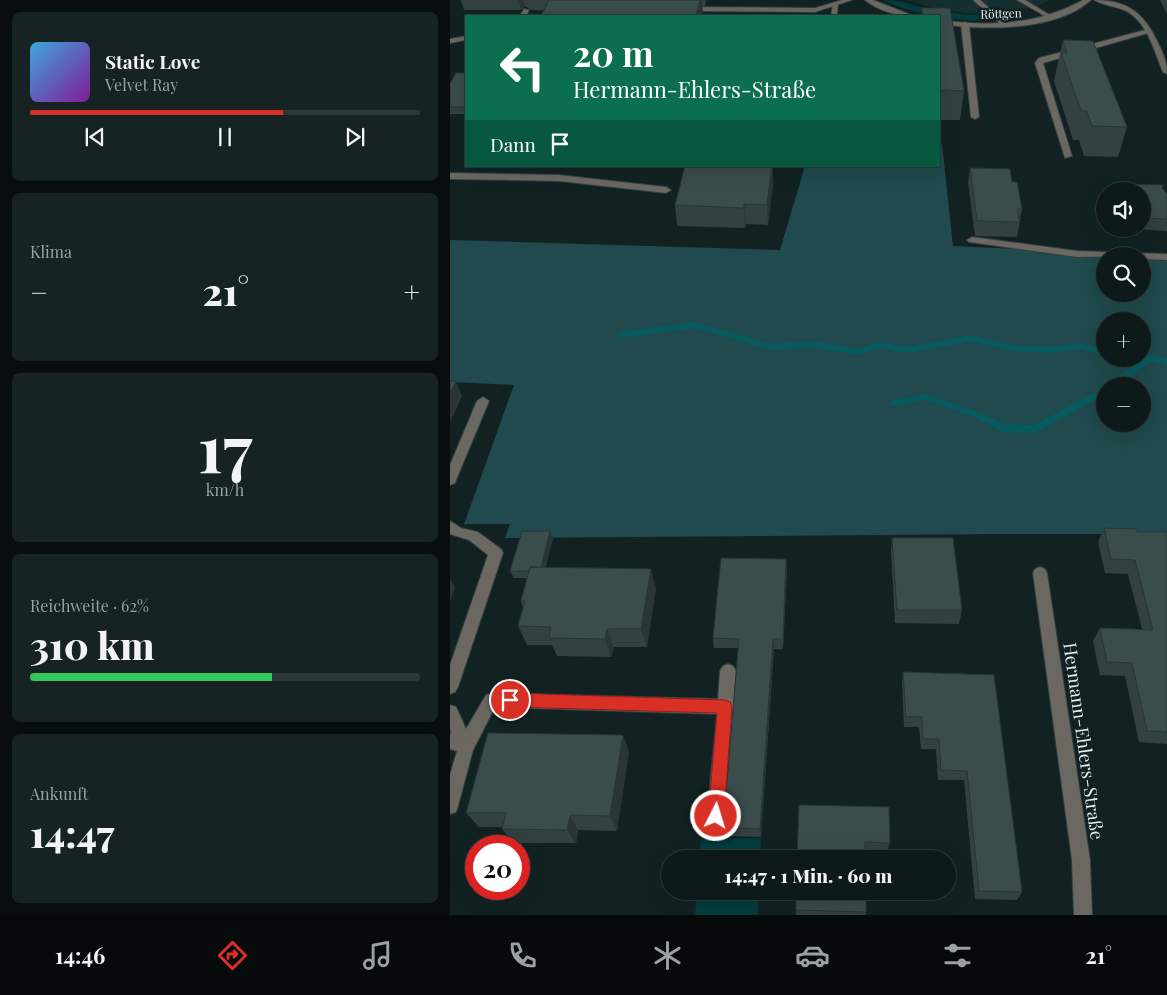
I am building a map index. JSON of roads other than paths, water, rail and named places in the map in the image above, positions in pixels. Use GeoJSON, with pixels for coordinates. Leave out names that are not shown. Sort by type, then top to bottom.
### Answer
{"type":"FeatureCollection","features":[{"type":"Feature","properties":{"kind":"street"},"geometry":{"type":"LineString","coordinates":[[680,9],[815,10],[849,0]]}},
{"type":"Feature","properties":{"kind":"street"},"geometry":{"type":"LineString","coordinates":[[868,0],[902,15]]}},
{"type":"Feature","properties":{"kind":"street"},"geometry":{"type":"LineString","coordinates":[[976,0],[1005,25]]}},
{"type":"Feature","properties":{"kind":"street"},"geometry":{"type":"LineString","coordinates":[[1020,0],[1052,18]]}},
{"type":"Feature","properties":{"kind":"street","name":"Röttgen"},"geometry":{"type":"LineString","coordinates":[[940,22],[1005,25],[1052,18],[1073,10],[1088,0]]}},
{"type":"Feature","properties":{"kind":"street"},"geometry":{"type":"LineString","coordinates":[[1097,0],[1136,14],[1148,32],[1167,72]]}},
{"type":"Feature","properties":{"kind":"street"},"geometry":{"type":"LineString","coordinates":[[834,15],[835,4]]}},
{"type":"Feature","properties":{"kind":"street"},"geometry":{"type":"LineString","coordinates":[[964,24],[975,117]]}},
{"type":"Feature","properties":{"kind":"street"},"geometry":{"type":"LineString","coordinates":[[1068,156],[1039,63],[1042,60],[1148,32]]}},
{"type":"Feature","properties":{"kind":"street"},"geometry":{"type":"LineString","coordinates":[[450,41],[465,38]]}},
{"type":"Feature","properties":{"kind":"street"},"geometry":{"type":"LineString","coordinates":[[450,176],[559,178],[666,190]]}},
{"type":"Feature","properties":{"kind":"street"},"geometry":{"type":"LineString","coordinates":[[972,240],[1077,254],[1096,255]]}},
{"type":"Feature","properties":{"kind":"street"},"geometry":{"type":"LineString","coordinates":[[1151,256],[1167,257]]}},
{"type":"Feature","properties":{"kind":"street"},"geometry":{"type":"LineString","coordinates":[[450,480],[483,401]]}},
{"type":"Feature","properties":{"kind":"street"},"geometry":{"type":"LineString","coordinates":[[450,526],[456,532],[473,536],[496,553],[450,687]]}},
{"type":"Feature","properties":{"kind":"street","name":"Hermann-Ehlers-Straße"},"geometry":{"type":"LineString","coordinates":[[1040,573],[1081,860],[1083,915]]}},
{"type":"Feature","properties":{"kind":"street"},"geometry":{"type":"LineString","coordinates":[[716,816],[728,672]]}},
{"type":"Feature","properties":{"kind":"street"},"geometry":{"type":"LineString","coordinates":[[450,806],[466,746],[491,700],[725,707]]}},
{"type":"Feature","properties":{"kind":"street"},"geometry":{"type":"LineString","coordinates":[[450,712],[466,746]]}},
{"type":"Feature","properties":{"kind":"street"},"geometry":{"type":"LineString","coordinates":[[450,741],[466,746]]}},
{"type":"Feature","properties":{"kind":"waterway"},"geometry":{"type":"LineString","coordinates":[[620,335],[694,325],[772,347],[810,344],[858,352],[878,345],[908,350],[971,338],[1013,348],[1050,350],[1080,346],[1096,350]]}},
{"type":"Feature","properties":{"kind":"waterway"},"geometry":{"type":"LineString","coordinates":[[1151,358],[1167,361]]}},
{"type":"Feature","properties":{"kind":"waterway"},"geometry":{"type":"LineString","coordinates":[[1124,377],[1137,367]]}},
{"type":"Feature","properties":{"kind":"waterway"},"geometry":{"type":"LineString","coordinates":[[894,403],[926,397],[974,414],[1004,428],[1035,429],[1096,395]]}}]}
